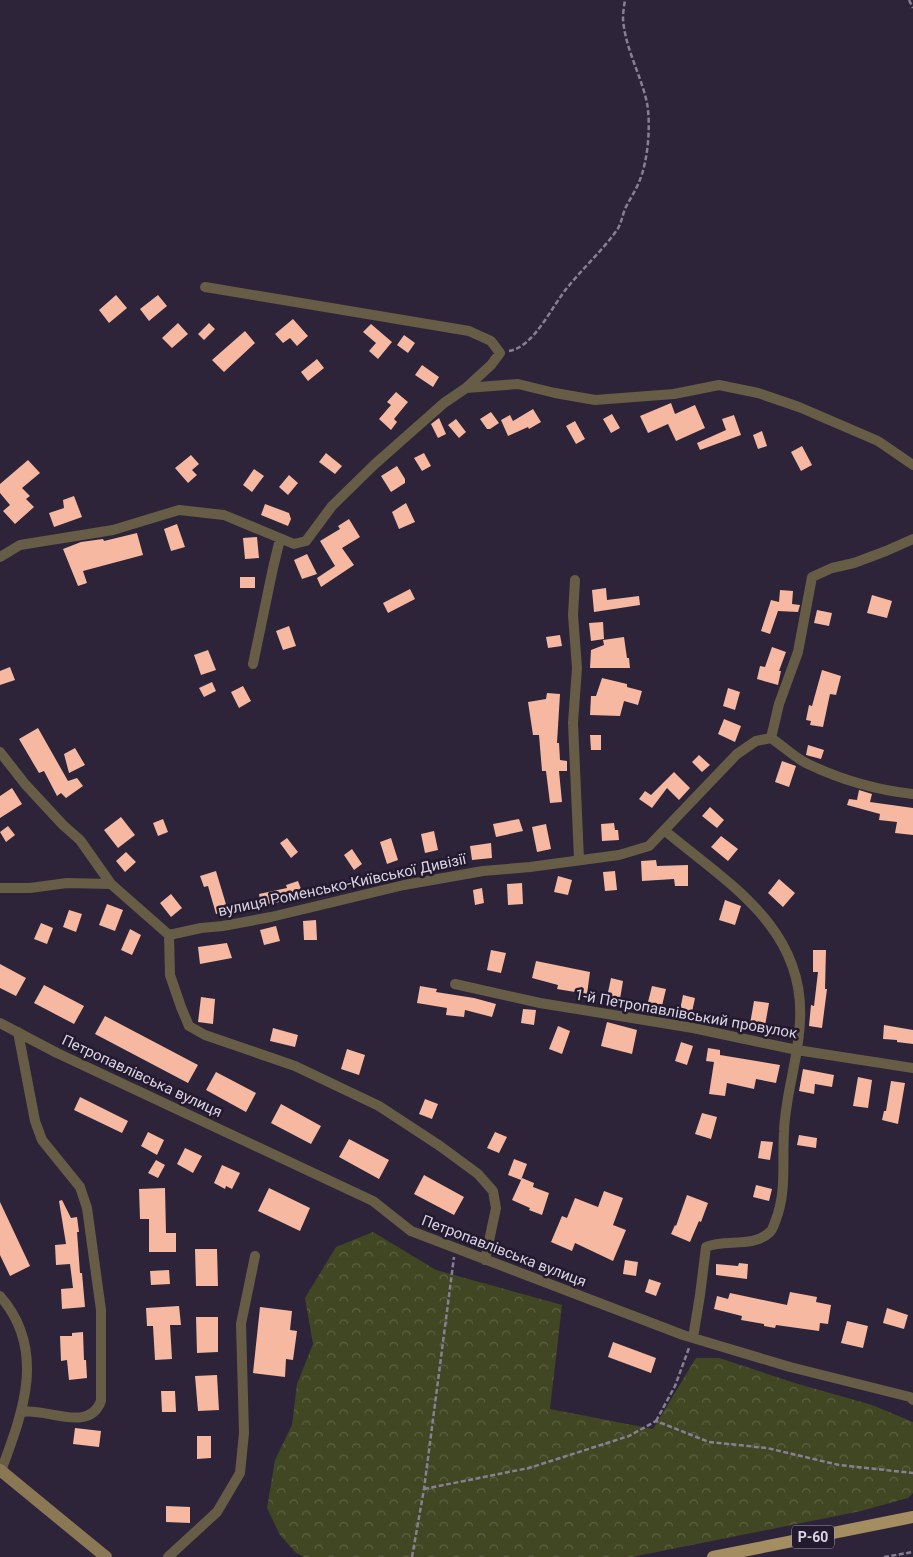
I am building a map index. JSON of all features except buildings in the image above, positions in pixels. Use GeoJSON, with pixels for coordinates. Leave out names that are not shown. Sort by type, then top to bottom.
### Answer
{"type":"FeatureCollection","features":[{"type":"Feature","properties":{"kind":"main road","name":"Р-60"},"geometry":{"type":"LineString","coordinates":[[713,1557],[913,1517]]}},
{"type":"Feature","properties":{"kind":"street"},"geometry":{"type":"LineString","coordinates":[[0,557],[20,545],[113,530],[179,510],[224,515],[294,544],[306,541],[332,506],[444,403],[466,388],[491,365],[500,353],[491,342],[470,331],[205,287]]}},
{"type":"Feature","properties":{"kind":"street"},"geometry":{"type":"LineString","coordinates":[[466,388],[518,384],[555,394],[595,400],[674,394],[719,385],[758,393],[800,407],[878,441],[913,465]]}},
{"type":"Feature","properties":{"kind":"street"},"geometry":{"type":"LineString","coordinates":[[253,664],[280,539]]}},
{"type":"Feature","properties":{"kind":"street"},"geometry":{"type":"LineString","coordinates":[[913,539],[886,552],[832,568],[812,577],[798,652],[779,704],[771,738],[805,762],[846,779],[887,791],[913,794]]}},
{"type":"Feature","properties":{"kind":"street"},"geometry":{"type":"LineString","coordinates":[[575,580],[573,615],[577,668],[573,731],[579,859]]}},
{"type":"Feature","properties":{"kind":"street","name":"вулиця Роменсько-Київської Дивізії"},"geometry":{"type":"LineString","coordinates":[[169,935],[271,917],[404,885],[483,871],[530,867],[619,855],[649,846],[736,754],[756,741],[771,738]]}},
{"type":"Feature","properties":{"kind":"street"},"geometry":{"type":"LineString","coordinates":[[0,752],[25,784],[63,825],[80,840],[111,884],[169,935],[170,975],[189,1026],[205,1035],[295,1066],[380,1106],[478,1174],[493,1191],[496,1208],[485,1260]]}},
{"type":"Feature","properties":{"kind":"street"},"geometry":{"type":"LineString","coordinates":[[664,830],[748,898],[776,934],[794,967],[800,1001],[800,1022],[796,1050],[784,1111],[784,1170],[779,1212],[771,1232],[758,1240],[736,1244],[714,1243],[706,1247],[693,1338]]}},
{"type":"Feature","properties":{"kind":"street"},"geometry":{"type":"LineString","coordinates":[[0,888],[30,888],[67,883],[111,884]]}},
{"type":"Feature","properties":{"kind":"street","name":"1-й Петропавлівський провулок"},"geometry":{"type":"LineString","coordinates":[[455,984],[540,1003],[693,1028],[796,1050],[913,1068]]}},
{"type":"Feature","properties":{"kind":"street","name":"Петропавлівська вулиця"},"geometry":{"type":"LineString","coordinates":[[0,1023],[58,1053],[373,1201],[411,1231],[693,1338],[790,1367],[912,1398]]}},
{"type":"Feature","properties":{"kind":"street"},"geometry":{"type":"LineString","coordinates":[[18,1032],[35,1121],[42,1140],[80,1187],[87,1208],[101,1310],[101,1401],[98,1407],[83,1417],[68,1418],[36,1410],[22,1412]]}},
{"type":"Feature","properties":{"kind":"street"},"geometry":{"type":"LineString","coordinates":[[168,1557],[217,1512],[240,1473],[244,1433],[242,1324],[255,1256]]}},
{"type":"Feature","properties":{"kind":"street"},"geometry":{"type":"LineString","coordinates":[[0,1296],[7,1303],[22,1332],[28,1367],[22,1412],[1,1470],[106,1557]]}},
{"type":"Feature","properties":{"kind":"path"},"geometry":{"type":"LineString","coordinates":[[500,353],[516,350],[541,326],[567,287],[618,228],[640,181],[646,159],[649,128],[647,104],[628,43],[623,19],[625,0]]}},
{"type":"Feature","properties":{"kind":"path"},"geometry":{"type":"LineString","coordinates":[[909,0],[913,8]]}},
{"type":"Feature","properties":{"kind":"path"},"geometry":{"type":"LineString","coordinates":[[412,1557],[424,1489],[455,1248]]}},
{"type":"Feature","properties":{"kind":"path"},"geometry":{"type":"LineString","coordinates":[[424,1489],[529,1468],[629,1436],[656,1421],[675,1386],[693,1338]]}},
{"type":"Feature","properties":{"kind":"path"},"geometry":{"type":"LineString","coordinates":[[656,1421],[709,1442],[767,1448],[839,1465],[913,1473]]}},
{"type":"Feature","properties":{"kind":"path"},"geometry":{"type":"LineString","coordinates":[[884,1557],[913,1552]]}},
{"type":"Feature","properties":{"kind":"green space"},"geometry":{"type":"Polygon","coordinates":[[[373,1232],[436,1270],[562,1305],[550,1409],[653,1429],[696,1358],[719,1358],[795,1383],[872,1405],[913,1422],[913,1493],[908,1498],[861,1511],[632,1557],[304,1557],[296,1553],[280,1535],[267,1508],[275,1460],[292,1425],[297,1384],[313,1344],[305,1298],[336,1247],[373,1232]]]}}]}
